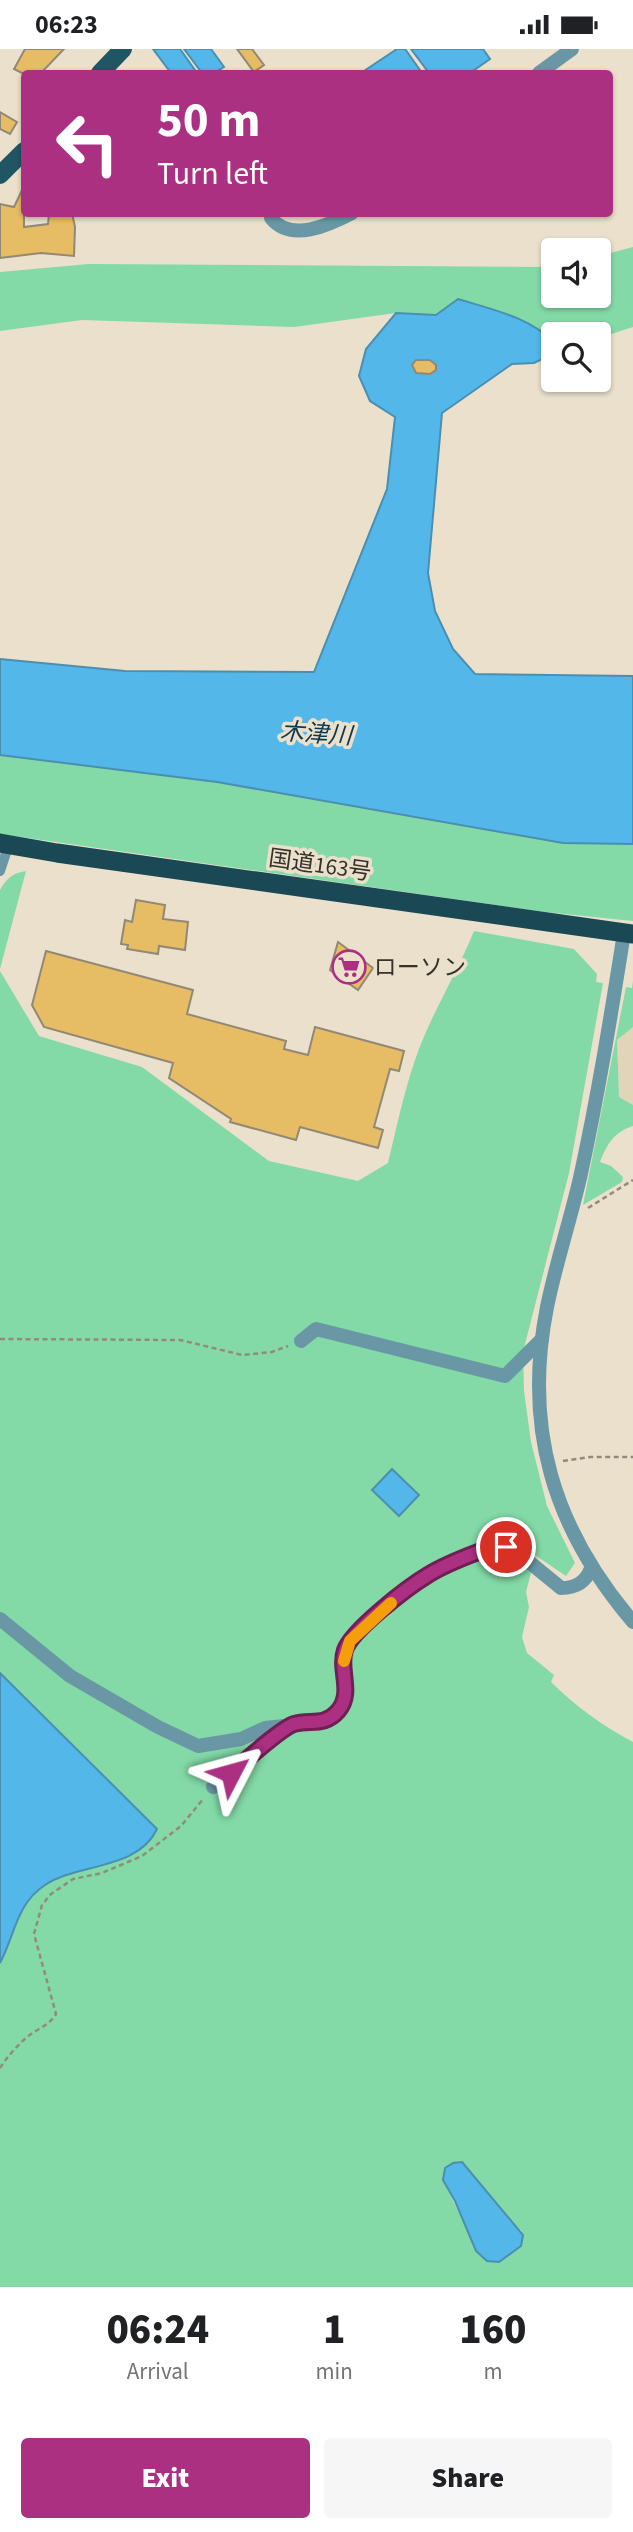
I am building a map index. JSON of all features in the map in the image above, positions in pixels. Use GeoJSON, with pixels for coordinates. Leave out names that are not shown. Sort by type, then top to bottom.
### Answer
{"type":"FeatureCollection","features":[{"type":"Feature","properties":{"kind":"highway","name":"国道163号"},"geometry":{"type":"LineString","coordinates":[[4,843],[57,853],[629,933]]}},
{"type":"Feature","properties":{"kind":"main road"},"geometry":{"type":"LineString","coordinates":[[103,70],[123,49]]}},
{"type":"Feature","properties":{"kind":"main road"},"geometry":{"type":"LineString","coordinates":[[0,175],[21,154]]}},
{"type":"Feature","properties":{"kind":"street"},"geometry":{"type":"LineString","coordinates":[[543,70],[572,49]]}},
{"type":"Feature","properties":{"kind":"street"},"geometry":{"type":"LineString","coordinates":[[271,218],[281,227],[312,230],[344,217]]}},
{"type":"Feature","properties":{"kind":"street"},"geometry":{"type":"LineString","coordinates":[[629,933],[600,1087],[548,1305],[542,1339],[540,1396],[547,1463],[558,1500],[591,1568],[633,1622]]}},
{"type":"Feature","properties":{"kind":"street"},"geometry":{"type":"LineString","coordinates":[[301,1341],[316,1329],[505,1376],[542,1339]]}},
{"type":"Feature","properties":{"kind":"street"},"geometry":{"type":"LineString","coordinates":[[0,1619],[69,1676],[158,1727],[198,1746],[241,1739],[265,1728],[322,1722],[336,1713],[346,1693],[344,1660],[350,1641],[387,1606],[429,1574],[496,1545],[517,1552],[561,1588],[582,1583],[591,1568]]}},
{"type":"Feature","properties":{"kind":"street"},"geometry":{"type":"LineString","coordinates":[[213,1787],[293,1724]]}},
{"type":"Feature","properties":{"kind":"lane"},"geometry":{"type":"LineString","coordinates":[[0,871],[4,843]]}},
{"type":"Feature","properties":{"kind":"path"},"geometry":{"type":"LineString","coordinates":[[571,1216],[633,1180]]}},
{"type":"Feature","properties":{"kind":"path"},"geometry":{"type":"LineString","coordinates":[[0,1339],[180,1340],[242,1355],[272,1352],[301,1341]]}},
{"type":"Feature","properties":{"kind":"path"},"geometry":{"type":"LineString","coordinates":[[547,1463],[590,1457],[633,1457]]}},
{"type":"Feature","properties":{"kind":"path"},"geometry":{"type":"LineString","coordinates":[[0,2068],[27,2037],[51,2022],[56,2014],[34,1934],[42,1905],[51,1894],[73,1879],[102,1873],[142,1856],[181,1826],[213,1787]]}},
{"type":"Feature","properties":{"kind":"shaded area"},"geometry":{"type":"Polygon","coordinates":[[[633,1027],[633,1105],[619,1097],[617,1040],[633,1027]]]}},
{"type":"Feature","properties":{"kind":"green space"},"geometry":{"type":"Polygon","coordinates":[[[633,247],[633,327],[611,334],[611,322],[541,322],[541,332],[496,310],[458,299],[436,315],[396,313],[294,327],[82,320],[0,331],[0,272],[89,264],[541,267],[541,308],[611,308],[611,253],[633,247]]]}},
{"type":"Feature","properties":{"kind":"green space"},"geometry":{"type":"Polygon","coordinates":[[[0,755],[217,782],[563,843],[633,844],[633,921],[545,912],[0,834],[0,755]]]}},
{"type":"Feature","properties":{"kind":"green space"},"geometry":{"type":"Polygon","coordinates":[[[26,871],[0,969],[0,890],[10,877],[26,871]]]}},
{"type":"Feature","properties":{"kind":"green space"},"geometry":{"type":"Polygon","coordinates":[[[474,931],[574,949],[597,974],[596,982],[603,983],[569,1173],[523,1352],[524,1391],[531,1442],[547,1506],[575,1563],[566,1576],[514,1541],[497,1538],[494,1547],[514,1556],[532,1569],[526,1592],[529,1607],[522,1637],[527,1653],[554,1675],[551,1682],[569,1699],[633,1742],[633,2287],[0,2287],[0,1963],[27,1901],[44,1885],[58,1878],[121,1859],[148,1842],[157,1829],[0,1673],[0,971],[39,1036],[142,1067],[269,1161],[358,1181],[388,1163],[406,1088],[420,1046],[474,931]],[[443,2180],[479,2254],[487,2261],[522,2231],[443,2180]]]}},
{"type":"Feature","properties":{"kind":"green space"},"geometry":{"type":"Polygon","coordinates":[[[633,981],[633,1027],[617,1040],[619,1097],[633,1105],[633,1126],[612,1139],[600,1162],[611,1166],[623,1177],[622,1182],[583,1205],[626,987],[632,988],[633,981]]]}},
{"type":"Feature","properties":{"kind":"water"},"geometry":{"type":"Polygon","coordinates":[[[153,49],[180,49],[195,70],[169,70],[153,49]]]}},
{"type":"Feature","properties":{"kind":"water"},"geometry":{"type":"Polygon","coordinates":[[[184,49],[211,49],[224,67],[219,70],[200,70],[184,49]]]}},
{"type":"Feature","properties":{"kind":"water"},"geometry":{"type":"Polygon","coordinates":[[[397,49],[405,49],[420,70],[366,70],[397,49]]]}},
{"type":"Feature","properties":{"kind":"water"},"geometry":{"type":"Polygon","coordinates":[[[411,49],[483,49],[490,59],[474,70],[427,70],[411,49]]]}},
{"type":"Feature","properties":{"kind":"water","name":"木津川"},"geometry":{"type":"Polygon","coordinates":[[[458,299],[521,320],[541,331],[541,360],[534,363],[512,364],[442,413],[428,573],[435,611],[453,649],[475,674],[633,676],[633,844],[563,843],[217,782],[0,755],[0,659],[125,671],[314,672],[387,489],[395,417],[370,401],[359,376],[366,349],[396,313],[436,315],[458,299]]]}},
{"type":"Feature","properties":{"kind":"water"},"geometry":{"type":"Polygon","coordinates":[[[392,1469],[419,1495],[399,1516],[372,1490],[392,1469]]]}},
{"type":"Feature","properties":{"kind":"water"},"geometry":{"type":"Polygon","coordinates":[[[0,1673],[157,1829],[148,1842],[136,1852],[122,1859],[59,1878],[35,1893],[17,1921],[0,1963],[0,1673]]]}},
{"type":"Feature","properties":{"kind":"water"},"geometry":{"type":"Polygon","coordinates":[[[462,2162],[523,2235],[521,2246],[499,2262],[487,2261],[476,2251],[443,2180],[445,2168],[462,2162]]]}},
{"type":"Feature","properties":{"kind":"building"},"geometry":{"type":"Polygon","coordinates":[[[25,49],[64,49],[44,70],[21,70],[21,72],[14,69],[25,49]]]}},
{"type":"Feature","properties":{"kind":"building"},"geometry":{"type":"Polygon","coordinates":[[[237,49],[252,49],[264,65],[253,70],[237,49]]]}},
{"type":"Feature","properties":{"kind":"building"},"geometry":{"type":"Polygon","coordinates":[[[0,112],[17,122],[10,134],[0,129],[0,112]]]}},
{"type":"Feature","properties":{"kind":"building"},"geometry":{"type":"Polygon","coordinates":[[[21,192],[21,217],[24,217],[24,227],[48,224],[49,217],[73,217],[74,256],[41,253],[0,258],[0,204],[14,207],[21,192]]]}},
{"type":"Feature","properties":{"kind":"building"},"geometry":{"type":"Polygon","coordinates":[[[416,360],[430,360],[436,365],[436,370],[430,374],[416,373],[412,365],[416,360]]]}},
{"type":"Feature","properties":{"kind":"building"},"geometry":{"type":"Polygon","coordinates":[[[136,900],[165,905],[163,919],[188,922],[185,950],[159,946],[158,954],[127,949],[128,945],[121,944],[125,920],[132,922],[136,900]]]}},
{"type":"Feature","properties":{"kind":"building","name":"ローソン"},"geometry":{"type":"Polygon","coordinates":[[[338,942],[373,968],[358,990],[330,970],[338,942]]]}},
{"type":"Feature","properties":{"kind":"building"},"geometry":{"type":"Polygon","coordinates":[[[46,951],[193,990],[187,1014],[286,1041],[284,1049],[308,1055],[315,1027],[404,1051],[399,1071],[390,1069],[374,1127],[383,1130],[378,1148],[300,1127],[296,1140],[230,1122],[231,1119],[169,1078],[173,1063],[44,1027],[32,1005],[46,951]]]}},
{"type":"Feature","properties":{"kind":"slow traffic"},"geometry":{"type":"LineString","coordinates":[[344,1661],[346,1647],[354,1636],[391,1603]]}},
{"type":"Feature","properties":{"kind":"place","name":"ローソン"},"geometry":{"type":"Point","coordinates":[349,967]}},
{"type":"Feature","properties":{"kind":"route"},"geometry":{"type":"LineString","coordinates":[[231,1773],[293,1724],[322,1722],[336,1713],[346,1693],[346,1647],[354,1636],[387,1606],[429,1574],[496,1545],[506,1547]]}}]}
